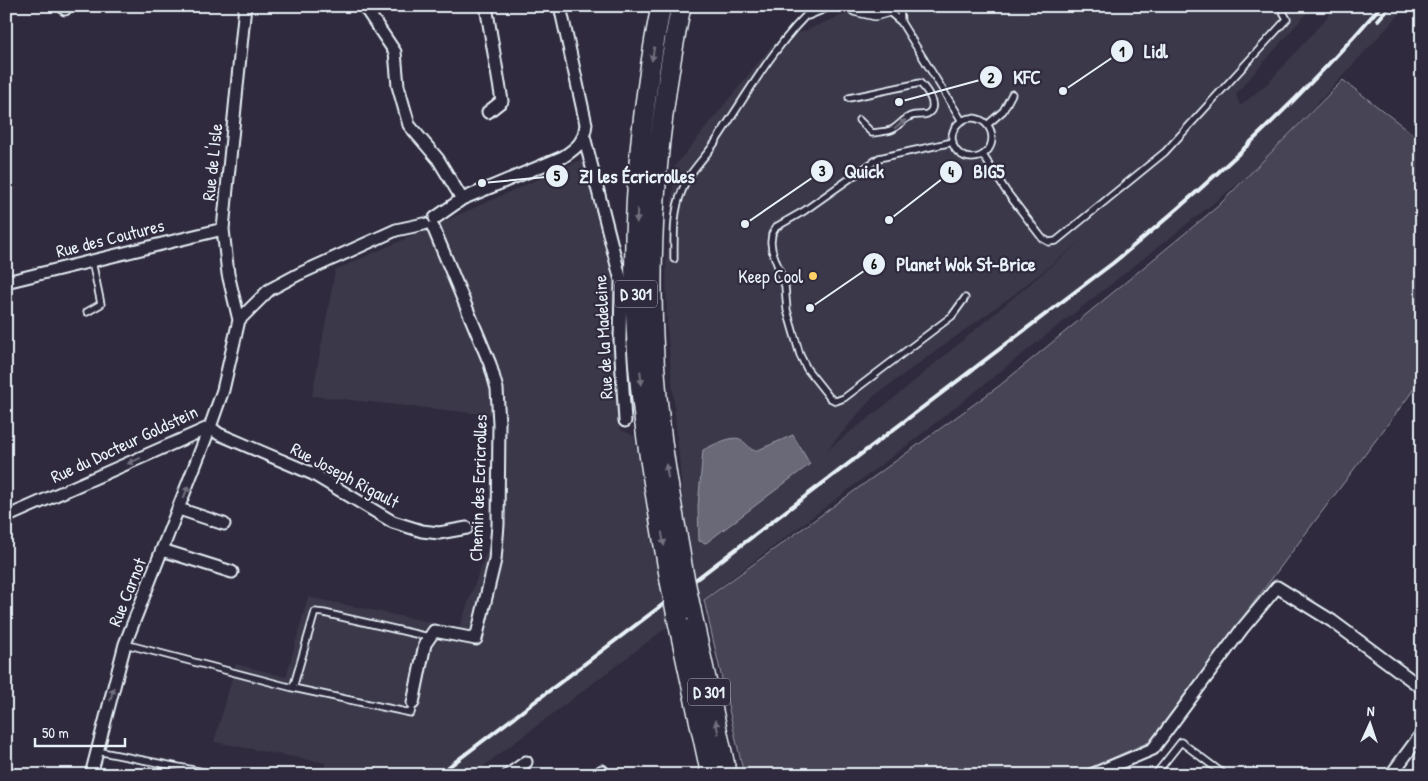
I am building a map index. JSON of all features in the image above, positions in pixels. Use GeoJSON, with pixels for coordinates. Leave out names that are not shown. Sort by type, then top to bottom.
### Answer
{"type":"FeatureCollection","features":[{"type":"Feature","properties":{"kind":"main road","name":"D 301"},"geometry":{"type":"LineString","coordinates":[[661,6],[645,104],[638,193],[635,269],[637,345],[647,435],[677,576],[711,775]]}},
{"type":"Feature","properties":{"kind":"main road"},"geometry":{"type":"LineString","coordinates":[[662,121],[670,34],[675,6]]}},
{"type":"Feature","properties":{"kind":"main road","name":"D 301"},"geometry":{"type":"LineString","coordinates":[[677,576],[661,432],[654,344],[652,274],[662,121],[681,6]]}},
{"type":"Feature","properties":{"kind":"main road"},"geometry":{"type":"LineString","coordinates":[[857,6],[874,10],[891,7]]}},
{"type":"Feature","properties":{"kind":"main road","name":"D 301"},"geometry":{"type":"LineString","coordinates":[[684,616],[727,775]]}},
{"type":"Feature","properties":{"kind":"street","name":"Rue de L'Isle"},"geometry":{"type":"LineString","coordinates":[[239,320],[228,274],[223,229],[245,6]]}},
{"type":"Feature","properties":{"kind":"street"},"geometry":{"type":"LineString","coordinates":[[364,6],[394,52],[398,86],[409,126],[438,159],[462,200]]}},
{"type":"Feature","properties":{"kind":"street"},"geometry":{"type":"LineString","coordinates":[[486,6],[502,101],[488,112]]}},
{"type":"Feature","properties":{"kind":"street","name":"Rue de la Madeleine"},"geometry":{"type":"LineString","coordinates":[[560,6],[585,130],[622,281],[620,341],[625,421]]}},
{"type":"Feature","properties":{"kind":"street"},"geometry":{"type":"LineString","coordinates":[[239,320],[269,290],[299,274],[396,230],[431,223],[462,200],[563,157],[577,147],[585,130]]}},
{"type":"Feature","properties":{"kind":"street","name":"Chemin des Ecricrolles"},"geometry":{"type":"LineString","coordinates":[[429,637],[434,631],[476,639],[495,560],[498,506],[496,389],[490,364],[431,223]]}},
{"type":"Feature","properties":{"kind":"street","name":"Rue des Coutures"},"geometry":{"type":"LineString","coordinates":[[6,282],[223,229]]}},
{"type":"Feature","properties":{"kind":"street","name":"Rue du Docteur Goldstein"},"geometry":{"type":"LineString","coordinates":[[6,517],[210,427],[223,390],[239,320]]}},
{"type":"Feature","properties":{"kind":"street","name":"Rue Carnot"},"geometry":{"type":"LineString","coordinates":[[91,775],[125,644],[210,427]]}},
{"type":"Feature","properties":{"kind":"street","name":"Rue Joseph Rigault"},"geometry":{"type":"LineString","coordinates":[[210,427],[219,434],[313,474],[392,522],[422,531],[439,533],[467,528]]}},
{"type":"Feature","properties":{"kind":"street"},"geometry":{"type":"LineString","coordinates":[[179,509],[224,524]]}},
{"type":"Feature","properties":{"kind":"street"},"geometry":{"type":"LineString","coordinates":[[162,550],[232,572]]}},
{"type":"Feature","properties":{"kind":"street"},"geometry":{"type":"LineString","coordinates":[[1091,775],[1152,749],[1277,587],[1332,621],[1422,688]]}},
{"type":"Feature","properties":{"kind":"street"},"geometry":{"type":"LineString","coordinates":[[413,703],[425,644],[429,637]]}},
{"type":"Feature","properties":{"kind":"street"},"geometry":{"type":"LineString","coordinates":[[1391,775],[1417,748],[1422,734]]}},
{"type":"Feature","properties":{"kind":"street"},"geometry":{"type":"LineString","coordinates":[[508,775],[526,762]]}},
{"type":"Feature","properties":{"kind":"lane"},"geometry":{"type":"LineString","coordinates":[[674,259],[675,216],[682,191],[690,175],[708,153],[773,57],[803,17],[816,6]]}},
{"type":"Feature","properties":{"kind":"lane"},"geometry":{"type":"LineString","coordinates":[[803,17],[832,6]]}},
{"type":"Feature","properties":{"kind":"lane"},"geometry":{"type":"LineString","coordinates":[[983,155],[1042,238],[1049,242],[1056,241],[1165,152],[1287,19],[1280,6]]}},
{"type":"Feature","properties":{"kind":"lane"},"geometry":{"type":"LineString","coordinates":[[891,7],[962,121]]}},
{"type":"Feature","properties":{"kind":"lane"},"geometry":{"type":"LineString","coordinates":[[891,7],[901,22]]}},
{"type":"Feature","properties":{"kind":"lane"},"geometry":{"type":"LineString","coordinates":[[849,98],[920,83],[927,90],[932,103],[930,111],[926,114],[910,116],[892,130],[872,133],[859,120]]}},
{"type":"Feature","properties":{"kind":"lane"},"geometry":{"type":"LineString","coordinates":[[987,126],[1003,111],[1012,94]]}},
{"type":"Feature","properties":{"kind":"lane"},"geometry":{"type":"LineString","coordinates":[[976,119],[987,126],[992,138],[988,151],[983,155],[977,158],[965,157],[959,153],[953,142],[954,130],[962,121],[976,119]]}},
{"type":"Feature","properties":{"kind":"lane"},"geometry":{"type":"LineString","coordinates":[[953,142],[879,158],[804,211],[776,227],[772,234],[771,242],[785,286],[787,310],[800,355],[807,369],[826,394],[836,400],[844,398],[952,316],[965,298]]}},
{"type":"Feature","properties":{"kind":"lane"},"geometry":{"type":"LineString","coordinates":[[87,312],[101,304],[92,261]]}},
{"type":"Feature","properties":{"kind":"lane"},"geometry":{"type":"LineString","coordinates":[[292,688],[315,612],[429,637]]}},
{"type":"Feature","properties":{"kind":"lane"},"geometry":{"type":"LineString","coordinates":[[125,644],[292,688],[411,713],[413,703]]}},
{"type":"Feature","properties":{"kind":"lane"},"geometry":{"type":"LineString","coordinates":[[1156,775],[1180,742],[1225,775]]}},
{"type":"Feature","properties":{"kind":"lane"},"geometry":{"type":"LineString","coordinates":[[98,750],[220,775]]}},
{"type":"Feature","properties":{"kind":"shaded area"},"geometry":{"type":"Polygon","coordinates":[[[901,6],[1313,6],[1236,94],[1240,106],[1268,83],[1337,6],[1407,6],[1258,168],[914,440],[472,775],[324,775],[325,763],[214,742],[236,664],[286,677],[308,597],[459,628],[494,530],[492,415],[312,396],[335,270],[583,159],[612,279],[620,429],[634,436],[660,579],[688,557],[667,328],[666,267],[675,166],[773,44],[847,13],[879,17],[901,6]],[[1082,240],[1012,296],[874,396],[827,450],[889,402],[1082,240]]]}},
{"type":"Feature","properties":{"kind":"shaded area"},"geometry":{"type":"Polygon","coordinates":[[[1343,80],[1422,141],[1422,376],[1409,396],[1149,742],[1074,775],[744,775],[704,600],[999,386],[1217,207],[1343,80]]]}},
{"type":"Feature","properties":{"kind":"water"},"geometry":{"type":"Polygon","coordinates":[[[793,435],[810,464],[706,543],[699,541],[698,506],[703,450],[736,438],[743,441],[752,450],[758,450],[793,435]]]}},
{"type":"Feature","properties":{"kind":"railway"},"geometry":{"type":"LineString","coordinates":[[438,775],[1113,263],[1184,203],[1253,140],[1318,75],[1381,6]]}},
{"type":"Feature","properties":{"kind":"railway"},"geometry":{"type":"LineString","coordinates":[[1378,20],[1390,6]]}},
{"type":"Feature","properties":{"kind":"place","name":"Lidl"},"geometry":{"type":"Point","coordinates":[1063,91]}},
{"type":"Feature","properties":{"kind":"place","name":"KFC"},"geometry":{"type":"Point","coordinates":[899,102]}},
{"type":"Feature","properties":{"kind":"place","name":"ZI les Écricrolles"},"geometry":{"type":"Point","coordinates":[482,183]}},
{"type":"Feature","properties":{"kind":"place","name":"BIG5"},"geometry":{"type":"Point","coordinates":[889,220]}},
{"type":"Feature","properties":{"kind":"place","name":"Quick"},"geometry":{"type":"Point","coordinates":[745,224]}},
{"type":"Feature","properties":{"kind":"place","name":"Keep Cool"},"geometry":{"type":"Point","coordinates":[813,276]}},
{"type":"Feature","properties":{"kind":"place","name":"Planet Wok St-Brice"},"geometry":{"type":"Point","coordinates":[810,308]}}]}
